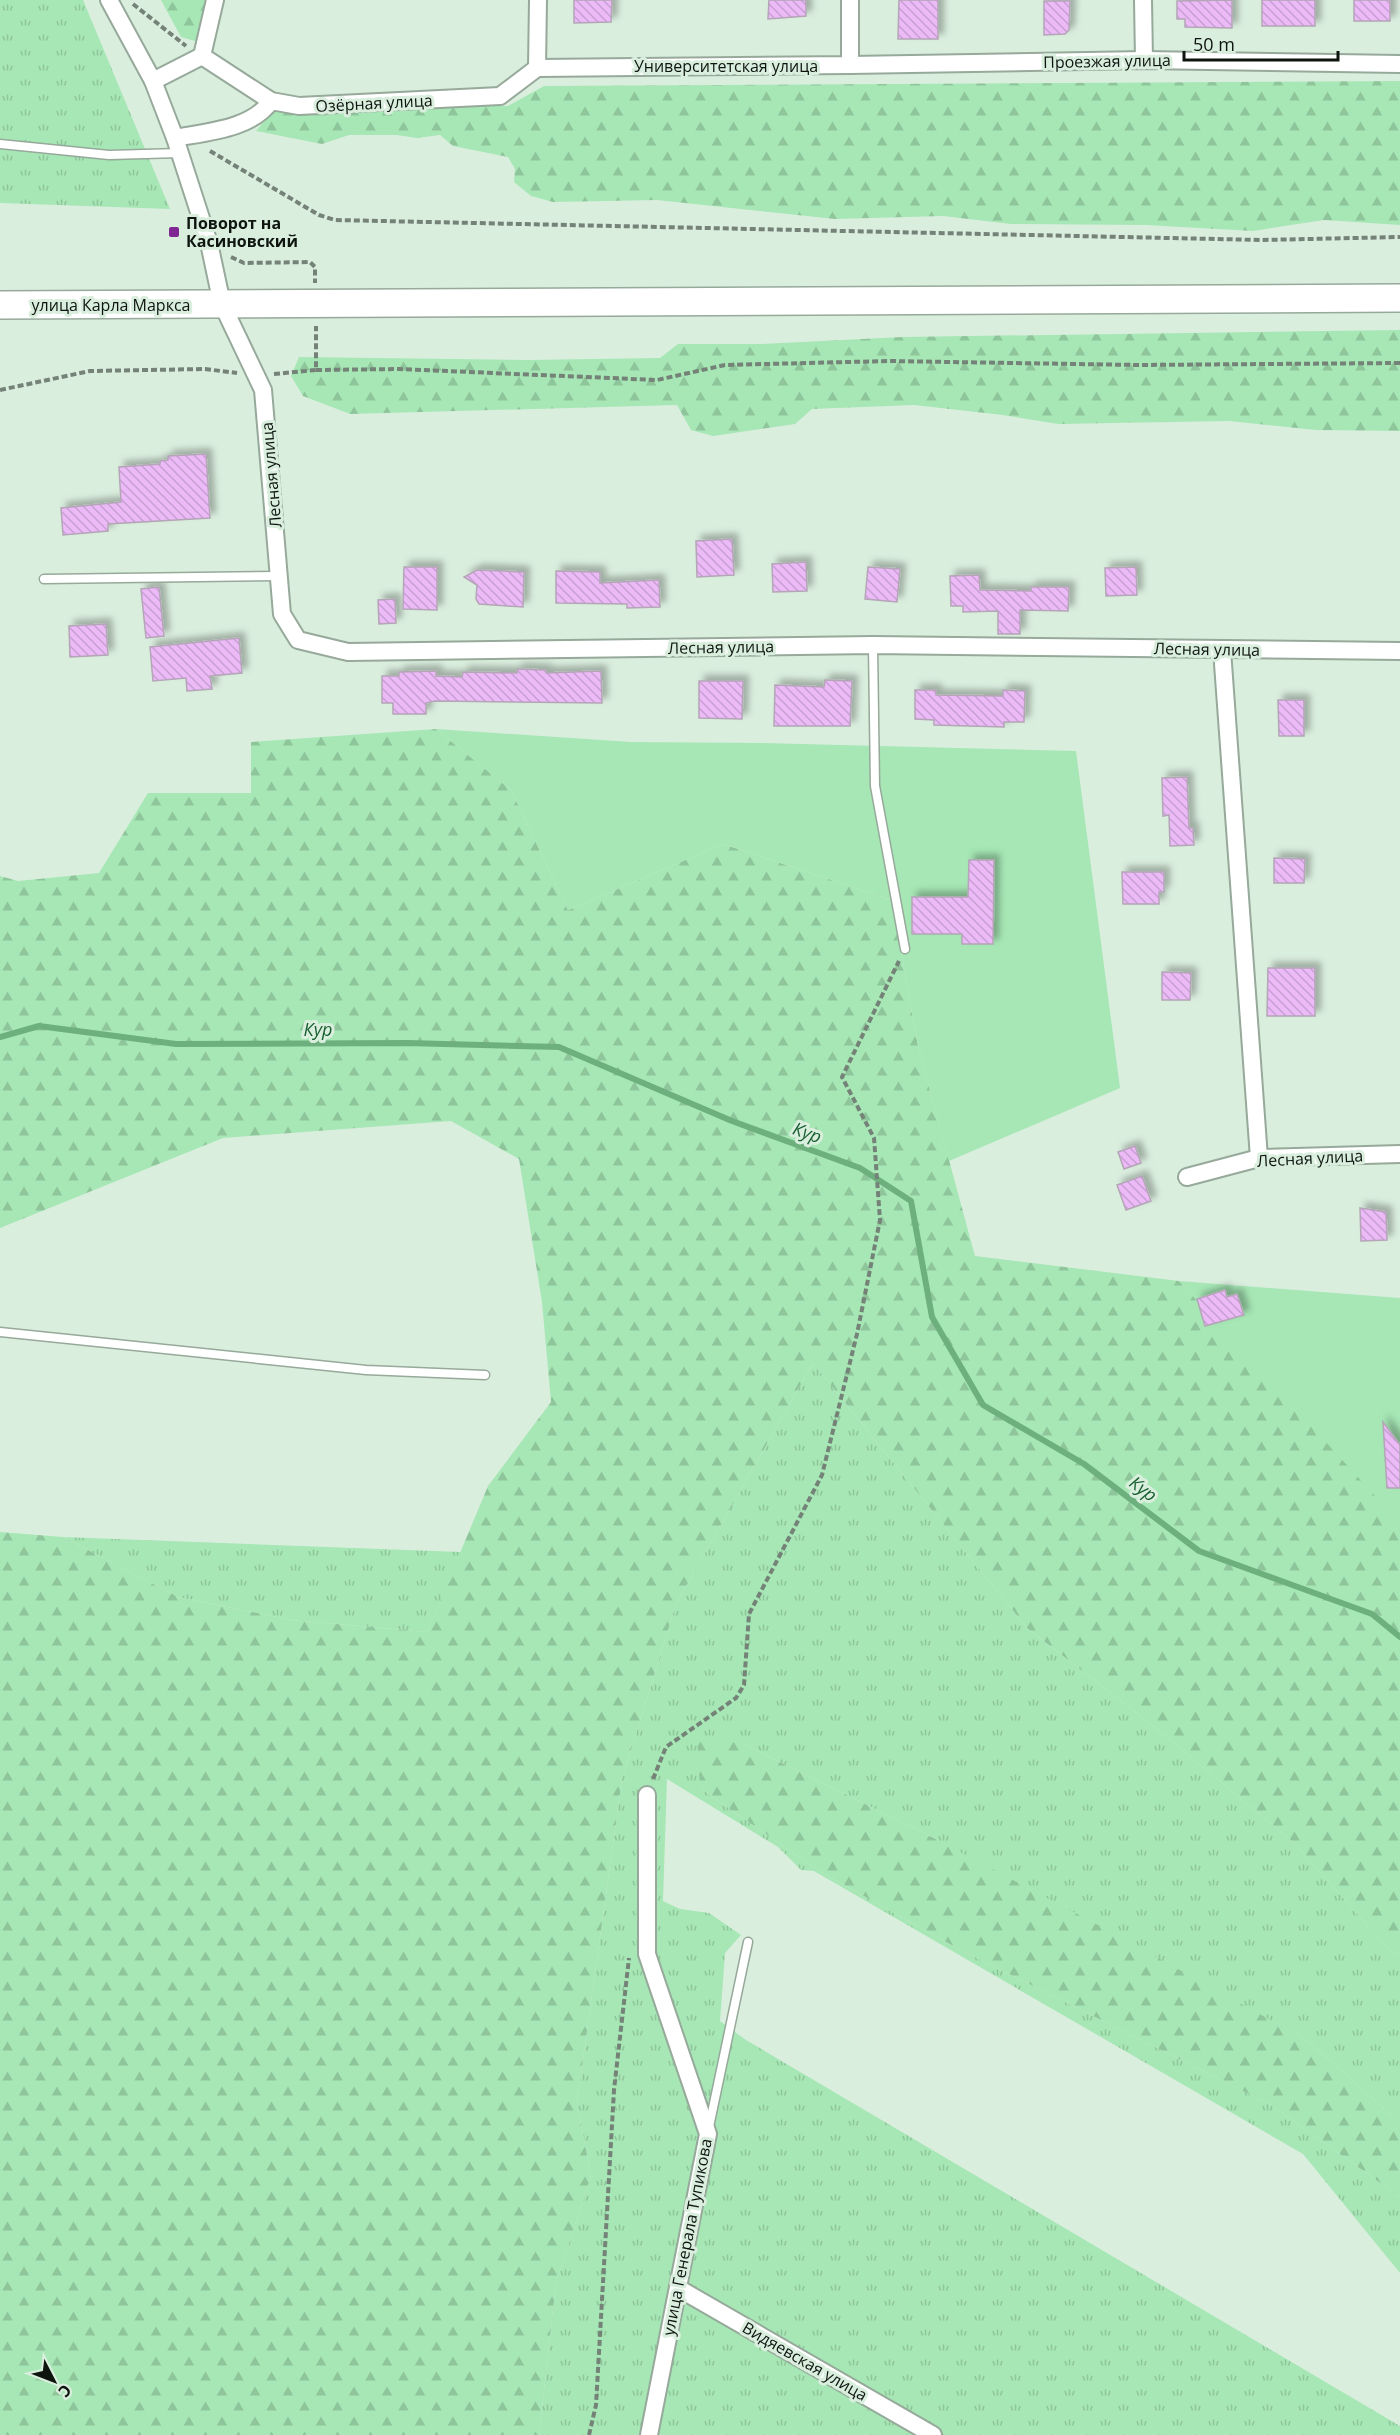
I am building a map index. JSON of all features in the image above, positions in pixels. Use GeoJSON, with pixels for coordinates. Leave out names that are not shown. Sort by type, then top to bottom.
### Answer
{"type":"FeatureCollection","features":[{"type":"Feature","properties":{"kind":"main road","name":"улица Карла Маркса"},"geometry":{"type":"LineString","coordinates":[[0,305],[1400,298]]}},
{"type":"Feature","properties":{"kind":"street"},"geometry":{"type":"LineString","coordinates":[[109,0],[153,81],[180,143],[209,243],[222,304],[260,383]]}},
{"type":"Feature","properties":{"kind":"street"},"geometry":{"type":"LineString","coordinates":[[153,81],[202,56],[215,0]]}},
{"type":"Feature","properties":{"kind":"street"},"geometry":{"type":"LineString","coordinates":[[537,68],[538,0]]}},
{"type":"Feature","properties":{"kind":"street"},"geometry":{"type":"LineString","coordinates":[[850,0],[850,65]]}},
{"type":"Feature","properties":{"kind":"street"},"geometry":{"type":"LineString","coordinates":[[1143,0],[1144,60]]}},
{"type":"Feature","properties":{"kind":"street","name":"Озёрная улица"},"geometry":{"type":"LineString","coordinates":[[202,56],[271,101],[299,106],[500,96],[537,68]]}},
{"type":"Feature","properties":{"kind":"street","name":"Проезжая улица"},"geometry":{"type":"LineString","coordinates":[[850,65],[1144,60],[1400,64]]}},
{"type":"Feature","properties":{"kind":"street","name":"Университетская улица"},"geometry":{"type":"LineString","coordinates":[[537,68],[850,65]]}},
{"type":"Feature","properties":{"kind":"street"},"geometry":{"type":"LineString","coordinates":[[180,143],[243,123],[262,114],[271,101]]}},
{"type":"Feature","properties":{"kind":"street","name":"Лесная улица"},"geometry":{"type":"LineString","coordinates":[[260,383],[282,614],[298,640],[348,652],[873,645],[1400,651]]}},
{"type":"Feature","properties":{"kind":"street"},"geometry":{"type":"LineString","coordinates":[[1222,650],[1259,1158]]}},
{"type":"Feature","properties":{"kind":"street","name":"Лесная улица"},"geometry":{"type":"LineString","coordinates":[[1186,1177],[1259,1158],[1400,1154]]}},
{"type":"Feature","properties":{"kind":"street","name":"улица Генерала Тупикова"},"geometry":{"type":"LineString","coordinates":[[647,1795],[647,1954],[708,2134],[648,2435]]}},
{"type":"Feature","properties":{"kind":"street","name":"Видяевская улица"},"geometry":{"type":"LineString","coordinates":[[678,2288],[933,2435]]}},
{"type":"Feature","properties":{"kind":"lane"},"geometry":{"type":"LineString","coordinates":[[0,144],[109,154],[180,143]]}},
{"type":"Feature","properties":{"kind":"lane"},"geometry":{"type":"LineString","coordinates":[[45,579],[280,576]]}},
{"type":"Feature","properties":{"kind":"lane"},"geometry":{"type":"LineString","coordinates":[[873,645],[875,786],[905,949]]}},
{"type":"Feature","properties":{"kind":"lane"},"geometry":{"type":"LineString","coordinates":[[0,1332],[366,1371],[485,1374]]}},
{"type":"Feature","properties":{"kind":"lane"},"geometry":{"type":"LineString","coordinates":[[708,2134],[748,1942]]}},
{"type":"Feature","properties":{"kind":"path"},"geometry":{"type":"LineString","coordinates":[[128,0],[202,56]]}},
{"type":"Feature","properties":{"kind":"path"},"geometry":{"type":"LineString","coordinates":[[180,143],[319,215],[335,220],[1262,240],[1400,237]]}},
{"type":"Feature","properties":{"kind":"path"},"geometry":{"type":"LineString","coordinates":[[227,252],[234,260],[244,263],[310,262],[315,267],[316,370]]}},
{"type":"Feature","properties":{"kind":"path"},"geometry":{"type":"LineString","coordinates":[[0,390],[90,371],[205,369],[260,383],[316,370],[399,369],[657,380],[725,365],[889,361],[1138,365],[1400,363]]}},
{"type":"Feature","properties":{"kind":"path"},"geometry":{"type":"LineString","coordinates":[[647,1795],[666,1747],[736,1698],[744,1685],[749,1614],[822,1475],[857,1334],[880,1220],[874,1138],[842,1077],[905,949]]}},
{"type":"Feature","properties":{"kind":"path"},"geometry":{"type":"LineString","coordinates":[[589,2435],[596,2405],[614,2090],[630,1948]]}},
{"type":"Feature","properties":{"kind":"green space"},"geometry":{"type":"Polygon","coordinates":[[[0,0],[83,0],[170,209],[0,203],[0,0]]]}},
{"type":"Feature","properties":{"kind":"green space"},"geometry":{"type":"Polygon","coordinates":[[[161,0],[214,0],[209,45],[181,37],[161,0]]]}},
{"type":"Feature","properties":{"kind":"green space"},"geometry":{"type":"Polygon","coordinates":[[[1400,81],[1400,225],[1324,220],[1253,231],[1146,225],[1011,224],[943,216],[835,219],[657,200],[553,202],[531,196],[514,182],[515,169],[508,157],[453,146],[440,135],[417,138],[397,135],[349,135],[322,144],[256,131],[278,105],[508,106],[544,86],[1400,81]]]}},
{"type":"Feature","properties":{"kind":"green space"},"geometry":{"type":"Polygon","coordinates":[[[1400,330],[1400,431],[1316,430],[1229,421],[1058,424],[914,405],[812,409],[795,424],[713,436],[691,430],[677,405],[350,414],[303,396],[291,376],[299,357],[528,360],[660,358],[678,344],[761,344],[902,337],[1400,330]]]}},
{"type":"Feature","properties":{"kind":"green space"},"geometry":{"type":"Polygon","coordinates":[[[436,729],[511,790],[568,910],[723,844],[892,900],[918,1046],[975,1256],[1179,1281],[1400,1520],[1400,1955],[1388,1948],[1293,1842],[1152,1725],[1027,1628],[813,1363],[676,1604],[622,1779],[577,2103],[591,2176],[556,2283],[539,2435],[0,2435],[0,1532],[63,1537],[178,1597],[292,1620],[427,1632],[488,1486],[551,1402],[542,1302],[519,1159],[451,1121],[223,1138],[0,1228],[0,876],[18,881],[99,873],[148,793],[251,793],[251,742],[436,729]]]}},
{"type":"Feature","properties":{"kind":"green space"},"geometry":{"type":"Polygon","coordinates":[[[436,729],[631,742],[1076,751],[1120,1088],[949,1161],[918,1046],[892,900],[723,844],[568,910],[511,790],[436,729]]]}},
{"type":"Feature","properties":{"kind":"green space"},"geometry":{"type":"Polygon","coordinates":[[[1179,1281],[1400,1298],[1400,1520],[1396,1519],[1179,1281]]]}},
{"type":"Feature","properties":{"kind":"green space"},"geometry":{"type":"Polygon","coordinates":[[[813,1363],[1027,1628],[1152,1725],[1293,1842],[1388,1948],[1400,1955],[1400,2123],[1308,2041],[922,1832],[743,1744],[700,1788],[819,1871],[957,1948],[1271,2105],[1400,2197],[1400,2273],[1303,2154],[814,1871],[801,1870],[778,1847],[667,1779],[663,1901],[680,1909],[709,1913],[741,1935],[725,1953],[720,2021],[746,2040],[1400,2426],[1400,2435],[539,2435],[556,2283],[591,2176],[577,2103],[622,1779],[676,1604],[813,1363]]]}},
{"type":"Feature","properties":{"kind":"green space"},"geometry":{"type":"Polygon","coordinates":[[[63,1537],[461,1552],[427,1632],[292,1620],[178,1597],[63,1537]]]}},
{"type":"Feature","properties":{"kind":"green space"},"geometry":{"type":"Polygon","coordinates":[[[697,1737],[743,1744],[922,1832],[1100,1926],[1308,2041],[1400,2123],[1400,2197],[1271,2105],[957,1948],[819,1871],[700,1788],[697,1737]]]}},
{"type":"Feature","properties":{"kind":"building"},"geometry":{"type":"Polygon","coordinates":[[[574,0],[612,0],[611,22],[574,23],[574,0]]]}},
{"type":"Feature","properties":{"kind":"building"},"geometry":{"type":"Polygon","coordinates":[[[769,0],[806,0],[806,16],[768,19],[769,0]]]}},
{"type":"Feature","properties":{"kind":"building"},"geometry":{"type":"Polygon","coordinates":[[[899,0],[938,0],[938,39],[898,39],[899,0]]]}},
{"type":"Feature","properties":{"kind":"building"},"geometry":{"type":"Polygon","coordinates":[[[1232,0],[1232,28],[1185,27],[1185,19],[1177,19],[1177,1],[1232,0]]]}},
{"type":"Feature","properties":{"kind":"building"},"geometry":{"type":"Polygon","coordinates":[[[1262,0],[1315,0],[1315,26],[1262,26],[1262,0]]]}},
{"type":"Feature","properties":{"kind":"building"},"geometry":{"type":"Polygon","coordinates":[[[1354,0],[1390,0],[1390,21],[1354,21],[1354,0]]]}},
{"type":"Feature","properties":{"kind":"building"},"geometry":{"type":"Polygon","coordinates":[[[1044,1],[1070,1],[1069,30],[1065,34],[1044,35],[1044,1]]]}},
{"type":"Feature","properties":{"kind":"building"},"geometry":{"type":"Polygon","coordinates":[[[206,454],[210,518],[108,524],[108,531],[63,535],[61,508],[121,502],[119,467],[160,464],[160,461],[168,460],[168,456],[206,454]]]}},
{"type":"Feature","properties":{"kind":"building"},"geometry":{"type":"Polygon","coordinates":[[[732,539],[734,575],[697,577],[696,541],[732,539]]]}},
{"type":"Feature","properties":{"kind":"building"},"geometry":{"type":"Polygon","coordinates":[[[806,562],[807,591],[773,592],[772,564],[806,562]]]}},
{"type":"Feature","properties":{"kind":"building"},"geometry":{"type":"Polygon","coordinates":[[[404,567],[437,567],[437,610],[403,609],[404,567]]]}},
{"type":"Feature","properties":{"kind":"building"},"geometry":{"type":"Polygon","coordinates":[[[868,567],[900,569],[897,602],[865,599],[868,567]]]}},
{"type":"Feature","properties":{"kind":"building"},"geometry":{"type":"Polygon","coordinates":[[[1136,567],[1137,595],[1106,596],[1105,568],[1136,567]]]}},
{"type":"Feature","properties":{"kind":"building"},"geometry":{"type":"Polygon","coordinates":[[[477,570],[524,572],[523,607],[479,604],[476,599],[477,585],[464,577],[477,570]]]}},
{"type":"Feature","properties":{"kind":"building"},"geometry":{"type":"Polygon","coordinates":[[[556,571],[600,572],[600,583],[659,580],[660,607],[627,608],[627,604],[556,603],[556,571]]]}},
{"type":"Feature","properties":{"kind":"building"},"geometry":{"type":"Polygon","coordinates":[[[979,575],[980,590],[1031,591],[1031,587],[1069,587],[1068,611],[1020,610],[1020,634],[998,634],[998,611],[963,612],[963,606],[951,606],[950,576],[979,575]]]}},
{"type":"Feature","properties":{"kind":"building"},"geometry":{"type":"Polygon","coordinates":[[[159,587],[164,636],[146,638],[141,589],[159,587]]]}},
{"type":"Feature","properties":{"kind":"building"},"geometry":{"type":"Polygon","coordinates":[[[395,599],[396,623],[379,624],[378,600],[395,599]]]}},
{"type":"Feature","properties":{"kind":"building"},"geometry":{"type":"Polygon","coordinates":[[[106,624],[108,655],[70,657],[69,626],[106,624]]]}},
{"type":"Feature","properties":{"kind":"building"},"geometry":{"type":"Polygon","coordinates":[[[239,638],[242,673],[210,676],[212,689],[187,691],[186,678],[153,681],[150,647],[239,638]]]}},
{"type":"Feature","properties":{"kind":"building"},"geometry":{"type":"Polygon","coordinates":[[[517,669],[546,670],[546,673],[601,671],[602,703],[435,701],[426,703],[426,714],[393,714],[393,703],[382,703],[382,676],[399,676],[399,672],[436,671],[436,676],[462,677],[463,672],[517,673],[517,669]]]}},
{"type":"Feature","properties":{"kind":"building"},"geometry":{"type":"Polygon","coordinates":[[[825,680],[852,681],[850,726],[774,726],[775,685],[824,687],[825,680]]]}},
{"type":"Feature","properties":{"kind":"building"},"geometry":{"type":"Polygon","coordinates":[[[699,681],[743,681],[742,719],[699,718],[699,681]]]}},
{"type":"Feature","properties":{"kind":"building"},"geometry":{"type":"Polygon","coordinates":[[[915,690],[936,690],[936,695],[1003,696],[1003,690],[1025,691],[1024,722],[1004,722],[1004,727],[934,725],[934,720],[915,719],[915,690]]]}},
{"type":"Feature","properties":{"kind":"building"},"geometry":{"type":"Polygon","coordinates":[[[1278,700],[1304,700],[1304,736],[1279,736],[1278,700]]]}},
{"type":"Feature","properties":{"kind":"building"},"geometry":{"type":"Polygon","coordinates":[[[1187,777],[1189,828],[1193,828],[1194,845],[1170,846],[1169,815],[1163,816],[1162,778],[1187,777]]]}},
{"type":"Feature","properties":{"kind":"building"},"geometry":{"type":"Polygon","coordinates":[[[1274,858],[1305,859],[1304,883],[1274,883],[1274,858]]]}},
{"type":"Feature","properties":{"kind":"building"},"geometry":{"type":"Polygon","coordinates":[[[969,860],[994,860],[993,944],[962,944],[962,934],[912,934],[912,897],[968,897],[969,860]]]}},
{"type":"Feature","properties":{"kind":"building"},"geometry":{"type":"Polygon","coordinates":[[[1122,872],[1164,872],[1164,892],[1159,892],[1159,904],[1123,904],[1122,872]]]}},
{"type":"Feature","properties":{"kind":"building"},"geometry":{"type":"Polygon","coordinates":[[[1268,968],[1315,968],[1315,1016],[1267,1016],[1268,968]]]}},
{"type":"Feature","properties":{"kind":"building"},"geometry":{"type":"Polygon","coordinates":[[[1162,972],[1191,973],[1190,1000],[1162,1000],[1162,972]]]}},
{"type":"Feature","properties":{"kind":"building"},"geometry":{"type":"Polygon","coordinates":[[[1135,1146],[1141,1163],[1124,1169],[1118,1152],[1135,1146]]]}},
{"type":"Feature","properties":{"kind":"building"},"geometry":{"type":"Polygon","coordinates":[[[1142,1176],[1151,1201],[1126,1210],[1117,1185],[1142,1176]]]}},
{"type":"Feature","properties":{"kind":"building"},"geometry":{"type":"Polygon","coordinates":[[[1360,1208],[1386,1212],[1387,1240],[1361,1241],[1360,1208]]]}},
{"type":"Feature","properties":{"kind":"building"},"geometry":{"type":"Polygon","coordinates":[[[1225,1290],[1227,1297],[1237,1294],[1244,1315],[1205,1326],[1197,1299],[1225,1290]]]}},
{"type":"Feature","properties":{"kind":"building"},"geometry":{"type":"Polygon","coordinates":[[[1383,1422],[1400,1445],[1400,1488],[1387,1488],[1383,1422]]]}},
{"type":"Feature","properties":{"kind":"waterway","name":"Кур"},"geometry":{"type":"LineString","coordinates":[[0,1037],[39,1026],[176,1044],[407,1043],[559,1047],[732,1121],[860,1168],[911,1201],[932,1317],[983,1405],[1084,1464],[1199,1551],[1372,1614],[1400,1637]]}},
{"type":"Feature","properties":{"kind":"place","name":"Поворот на Касиновский"},"geometry":{"type":"Point","coordinates":[174,232]}}]}
